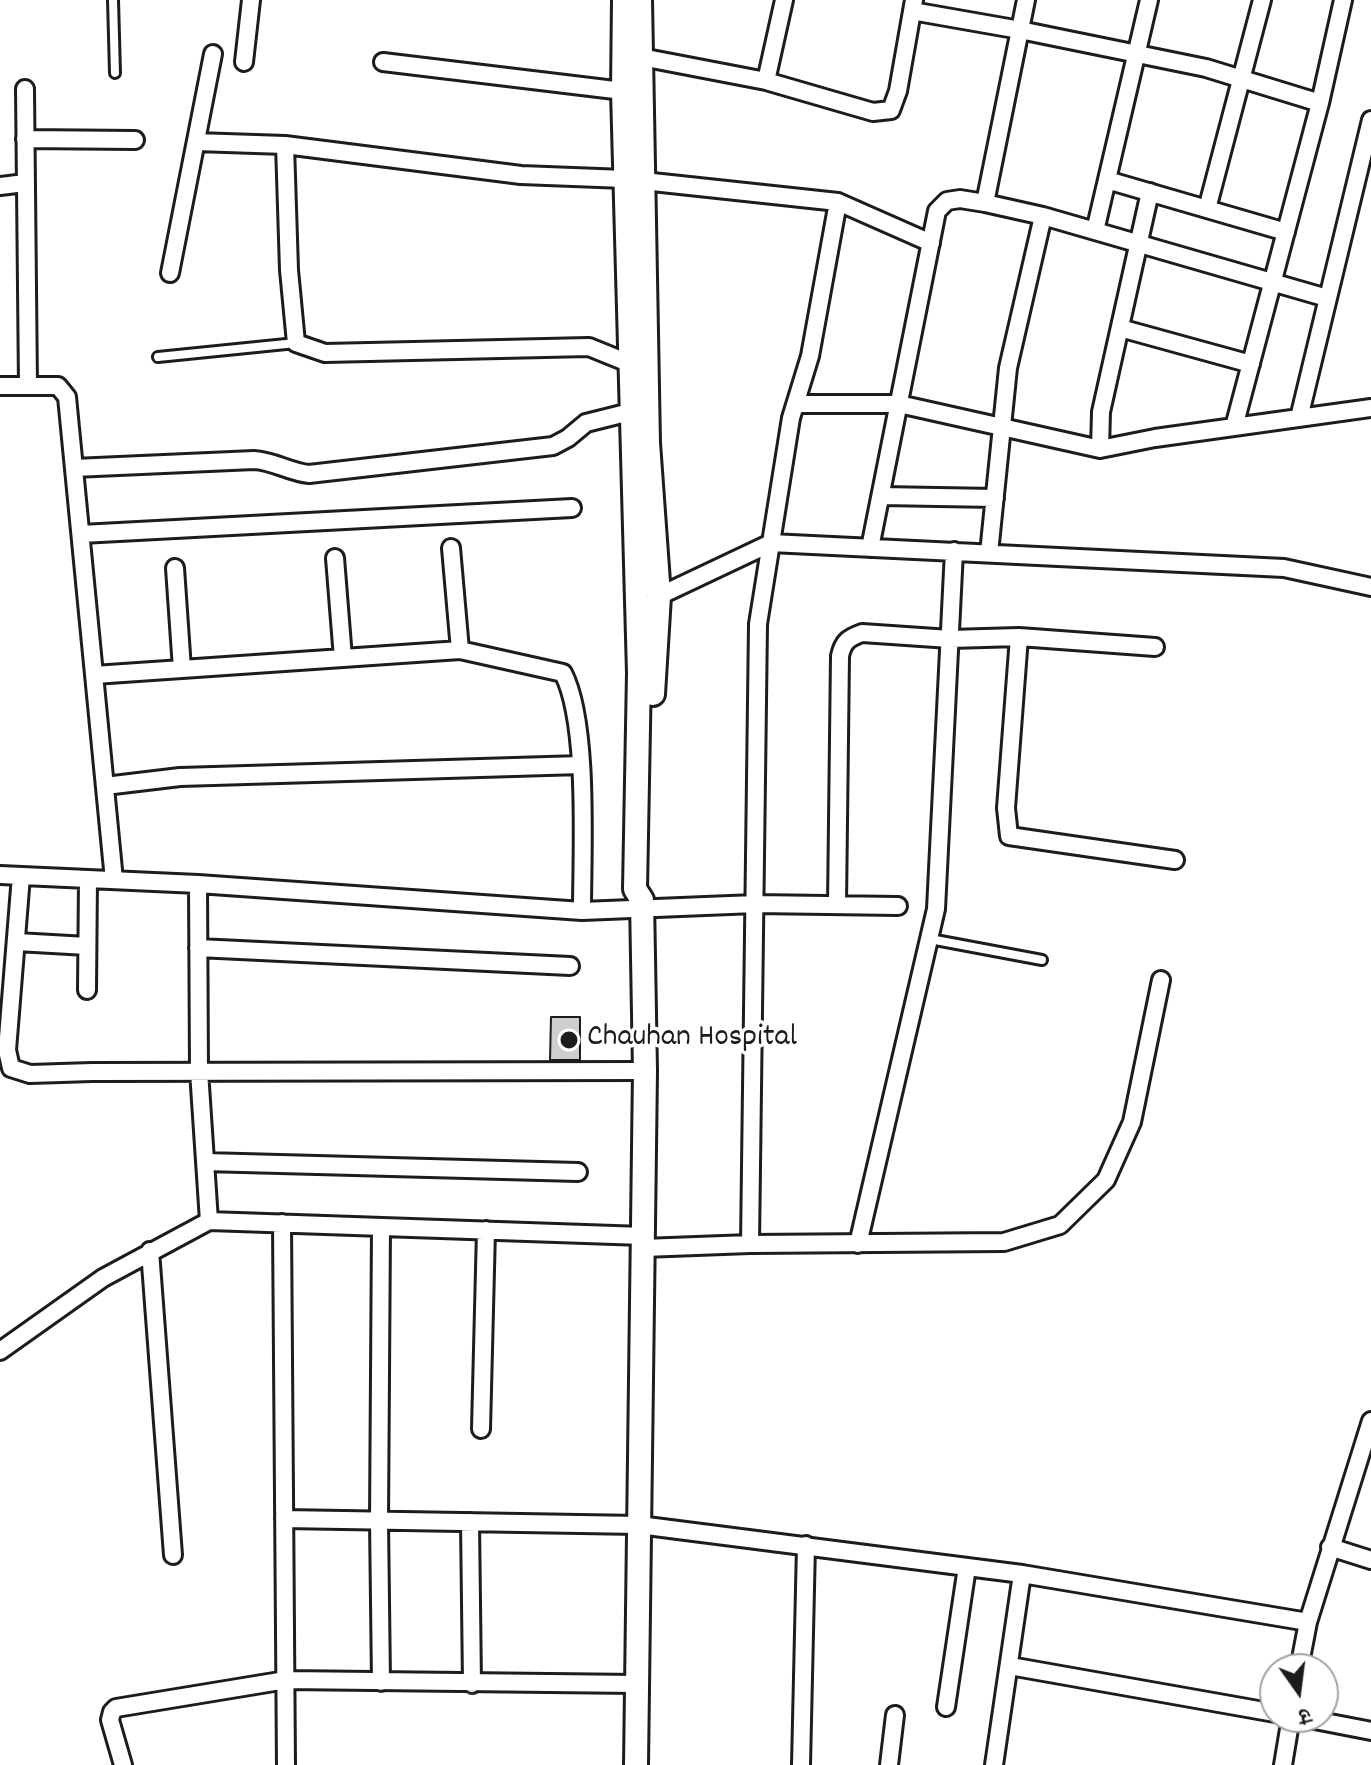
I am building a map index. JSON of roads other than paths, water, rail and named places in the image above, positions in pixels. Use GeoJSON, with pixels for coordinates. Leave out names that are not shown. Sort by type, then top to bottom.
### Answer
{"type":"FeatureCollection","features":[{"type":"Feature","properties":{"kind":"street"},"geometry":{"type":"LineString","coordinates":[[244,62],[251,0]]}},
{"type":"Feature","properties":{"kind":"street"},"geometry":{"type":"LineString","coordinates":[[624,0],[623,91],[634,180],[640,409],[635,889],[642,904],[645,1071],[636,1765]]}},
{"type":"Feature","properties":{"kind":"street"},"geometry":{"type":"LineString","coordinates":[[640,0],[641,57],[634,180],[631,364],[640,409],[659,596],[654,672],[649,890],[642,904]]}},
{"type":"Feature","properties":{"kind":"street"},"geometry":{"type":"LineString","coordinates":[[766,81],[784,0]]}},
{"type":"Feature","properties":{"kind":"street"},"geometry":{"type":"LineString","coordinates":[[985,203],[1026,0]]}},
{"type":"Feature","properties":{"kind":"street"},"geometry":{"type":"LineString","coordinates":[[1095,231],[1149,0]]}},
{"type":"Feature","properties":{"kind":"street"},"geometry":{"type":"LineString","coordinates":[[1207,209],[1262,0]]}},
{"type":"Feature","properties":{"kind":"street"},"geometry":{"type":"LineString","coordinates":[[1234,427],[1320,103],[1343,0]]}},
{"type":"Feature","properties":{"kind":"street"},"geometry":{"type":"LineString","coordinates":[[641,57],[766,81],[873,112],[891,110],[898,91],[913,6],[1206,68],[1320,103]]}},
{"type":"Feature","properties":{"kind":"street"},"geometry":{"type":"LineString","coordinates":[[170,273],[213,54]]}},
{"type":"Feature","properties":{"kind":"street"},"geometry":{"type":"LineString","coordinates":[[383,62],[623,91]]}},
{"type":"Feature","properties":{"kind":"street"},"geometry":{"type":"LineString","coordinates":[[25,89],[28,386]]}},
{"type":"Feature","properties":{"kind":"street"},"geometry":{"type":"LineString","coordinates":[[1299,418],[1371,120]]}},
{"type":"Feature","properties":{"kind":"street"},"geometry":{"type":"LineString","coordinates":[[25,139],[135,140]]}},
{"type":"Feature","properties":{"kind":"street"},"geometry":{"type":"LineString","coordinates":[[196,142],[285,145],[521,175],[634,180],[838,202],[931,243]]}},
{"type":"Feature","properties":{"kind":"street"},"geometry":{"type":"LineString","coordinates":[[285,145],[289,270],[296,343],[325,353],[589,347],[631,364]]}},
{"type":"Feature","properties":{"kind":"street"},"geometry":{"type":"LineString","coordinates":[[1107,180],[1286,232]]}},
{"type":"Feature","properties":{"kind":"street"},"geometry":{"type":"LineString","coordinates":[[0,186],[25,183]]}},
{"type":"Feature","properties":{"kind":"street"},"geometry":{"type":"LineString","coordinates":[[1100,449],[1101,412],[1150,192]]}},
{"type":"Feature","properties":{"kind":"street"},"geometry":{"type":"LineString","coordinates":[[870,548],[937,211],[947,201],[960,199],[1043,216],[1327,298]]}},
{"type":"Feature","properties":{"kind":"street"},"geometry":{"type":"LineString","coordinates":[[750,1244],[758,624],[796,404],[810,356],[838,202]]}},
{"type":"Feature","properties":{"kind":"street"},"geometry":{"type":"LineString","coordinates":[[989,553],[1008,368],[1043,216]]}},
{"type":"Feature","properties":{"kind":"street"},"geometry":{"type":"LineString","coordinates":[[1120,328],[1251,364]]}},
{"type":"Feature","properties":{"kind":"street"},"geometry":{"type":"LineString","coordinates":[[0,386],[58,386],[67,397],[114,880]]}},
{"type":"Feature","properties":{"kind":"street"},"geometry":{"type":"LineString","coordinates":[[796,404],[899,404],[1100,449],[1371,408]]}},
{"type":"Feature","properties":{"kind":"street"},"geometry":{"type":"LineString","coordinates":[[74,468],[254,460],[270,461],[295,473],[309,474],[553,446],[586,423],[640,409]]}},
{"type":"Feature","properties":{"kind":"street"},"geometry":{"type":"LineString","coordinates":[[881,496],[995,498]]}},
{"type":"Feature","properties":{"kind":"street"},"geometry":{"type":"LineString","coordinates":[[81,534],[572,508]]}},
{"type":"Feature","properties":{"kind":"street"},"geometry":{"type":"LineString","coordinates":[[659,596],[771,543],[1284,568],[1371,587]]}},
{"type":"Feature","properties":{"kind":"street"},"geometry":{"type":"LineString","coordinates":[[451,548],[460,650]]}},
{"type":"Feature","properties":{"kind":"street"},"geometry":{"type":"LineString","coordinates":[[858,1244],[936,909],[954,551]]}},
{"type":"Feature","properties":{"kind":"street"},"geometry":{"type":"LineString","coordinates":[[335,558],[343,658]]}},
{"type":"Feature","properties":{"kind":"street"},"geometry":{"type":"LineString","coordinates":[[175,568],[182,669]]}},
{"type":"Feature","properties":{"kind":"street"},"geometry":{"type":"LineString","coordinates":[[837,904],[840,656],[843,644],[862,633],[950,639],[1019,637],[1155,647]]}},
{"type":"Feature","properties":{"kind":"street"},"geometry":{"type":"LineString","coordinates":[[1019,637],[1006,808],[1009,836],[1175,860]]}},
{"type":"Feature","properties":{"kind":"street"},"geometry":{"type":"LineString","coordinates":[[94,675],[460,650],[563,673],[571,689],[581,765],[582,911]]}},
{"type":"Feature","properties":{"kind":"street"},"geometry":{"type":"LineString","coordinates":[[105,786],[180,777],[581,765]]}},
{"type":"Feature","properties":{"kind":"street"},"geometry":{"type":"LineString","coordinates":[[0,875],[198,884],[582,911],[642,904],[898,906]]}},
{"type":"Feature","properties":{"kind":"street"},"geometry":{"type":"LineString","coordinates":[[21,876],[7,1050],[11,1068],[30,1074],[645,1071]]}},
{"type":"Feature","properties":{"kind":"street"},"geometry":{"type":"LineString","coordinates":[[87,990],[88,879]]}},
{"type":"Feature","properties":{"kind":"street"},"geometry":{"type":"LineString","coordinates":[[198,884],[199,1071],[209,1221]]}},
{"type":"Feature","properties":{"kind":"street"},"geometry":{"type":"LineString","coordinates":[[17,942],[87,946]]}},
{"type":"Feature","properties":{"kind":"street"},"geometry":{"type":"LineString","coordinates":[[198,948],[570,966]]}},
{"type":"Feature","properties":{"kind":"street"},"geometry":{"type":"LineString","coordinates":[[0,1351],[103,1278],[209,1221],[486,1230],[643,1242],[750,1244],[1004,1242],[1060,1225],[1106,1180],[1132,1122],[1161,980]]}},
{"type":"Feature","properties":{"kind":"street"},"geometry":{"type":"LineString","coordinates":[[205,1162],[578,1172]]}},
{"type":"Feature","properties":{"kind":"street"},"geometry":{"type":"LineString","coordinates":[[282,1223],[286,1765]]}},
{"type":"Feature","properties":{"kind":"street"},"geometry":{"type":"LineString","coordinates":[[381,1227],[381,1682]]}},
{"type":"Feature","properties":{"kind":"street"},"geometry":{"type":"LineString","coordinates":[[481,1429],[486,1230]]}},
{"type":"Feature","properties":{"kind":"street"},"geometry":{"type":"LineString","coordinates":[[150,1251],[173,1555]]}},
{"type":"Feature","properties":{"kind":"street"},"geometry":{"type":"LineString","coordinates":[[1302,1653],[1330,1547],[1368,1441],[1371,1421]]}},
{"type":"Feature","properties":{"kind":"street"},"geometry":{"type":"LineString","coordinates":[[284,1519],[639,1525],[1022,1574],[1308,1622]]}},
{"type":"Feature","properties":{"kind":"street"},"geometry":{"type":"LineString","coordinates":[[470,1522],[472,1684]]}},
{"type":"Feature","properties":{"kind":"street"},"geometry":{"type":"LineString","coordinates":[[801,1765],[806,1545]]}},
{"type":"Feature","properties":{"kind":"street"},"geometry":{"type":"LineString","coordinates":[[1330,1547],[1371,1560]]}},
{"type":"Feature","properties":{"kind":"street"},"geometry":{"type":"LineString","coordinates":[[946,1707],[967,1567]]}},
{"type":"Feature","properties":{"kind":"street"},"geometry":{"type":"LineString","coordinates":[[994,1765],[1022,1574]]}},
{"type":"Feature","properties":{"kind":"street"},"geometry":{"type":"LineString","coordinates":[[1010,1666],[1259,1710]]}},
{"type":"Feature","properties":{"kind":"street"},"geometry":{"type":"LineString","coordinates":[[123,1765],[110,1720],[116,1708],[286,1680],[637,1684]]}},
{"type":"Feature","properties":{"kind":"street"},"geometry":{"type":"LineString","coordinates":[[889,1765],[895,1715]]}},
{"type":"Feature","properties":{"kind":"street"},"geometry":{"type":"LineString","coordinates":[[1339,1725],[1371,1731]]}},
{"type":"Feature","properties":{"kind":"street"},"geometry":{"type":"LineString","coordinates":[[1283,1765],[1288,1733]]}},
{"type":"Feature","properties":{"kind":"lane"},"geometry":{"type":"LineString","coordinates":[[113,0],[115,73]]}},
{"type":"Feature","properties":{"kind":"lane"},"geometry":{"type":"LineString","coordinates":[[158,357],[296,343]]}},
{"type":"Feature","properties":{"kind":"lane"},"geometry":{"type":"LineString","coordinates":[[930,939],[1042,960]]}},
{"type":"Feature","properties":{"kind":"place","name":"Chauhan Hospital"},"geometry":{"type":"Point","coordinates":[569,1040]}}]}
